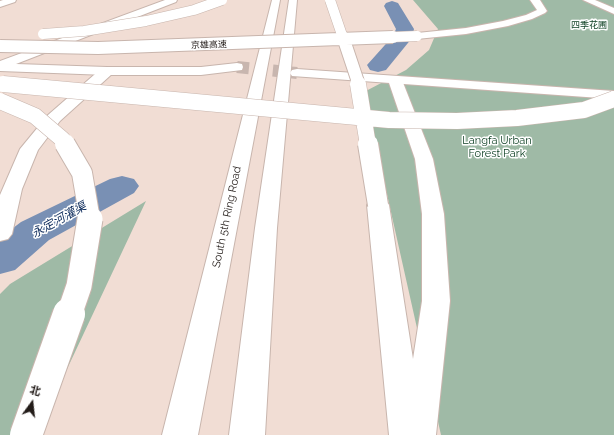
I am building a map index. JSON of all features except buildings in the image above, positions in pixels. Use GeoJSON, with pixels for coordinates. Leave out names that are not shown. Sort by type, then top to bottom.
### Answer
{"type":"FeatureCollection","features":[{"type":"Feature","properties":{"kind":"main road"},"geometry":{"type":"LineString","coordinates":[[0,4],[12,0]]}},
{"type":"Feature","properties":{"kind":"main road"},"geometry":{"type":"LineString","coordinates":[[0,66],[173,0]]}},
{"type":"Feature","properties":{"kind":"main road"},"geometry":{"type":"LineString","coordinates":[[36,35],[84,31],[146,21],[194,10],[222,0]]}},
{"type":"Feature","properties":{"kind":"main road","name":"South 5th Ring Road"},"geometry":{"type":"LineString","coordinates":[[180,435],[276,0]]}},
{"type":"Feature","properties":{"kind":"main road"},"geometry":{"type":"LineString","coordinates":[[246,435],[266,228],[293,0]]}},
{"type":"Feature","properties":{"kind":"main road"},"geometry":{"type":"LineString","coordinates":[[330,0],[358,82],[378,205],[407,435]]}},
{"type":"Feature","properties":{"kind":"main road","name":"京雄高速"},"geometry":{"type":"LineString","coordinates":[[0,46],[98,48],[417,36],[466,31],[504,24],[529,17],[542,11],[537,2],[534,0]]}},
{"type":"Feature","properties":{"kind":"main road"},"geometry":{"type":"LineString","coordinates":[[587,0],[614,11]]}},
{"type":"Feature","properties":{"kind":"main road"},"geometry":{"type":"LineString","coordinates":[[0,37],[20,36]]}},
{"type":"Feature","properties":{"kind":"main road"},"geometry":{"type":"LineString","coordinates":[[0,66],[106,71],[201,71],[237,68]]}},
{"type":"Feature","properties":{"kind":"main road"},"geometry":{"type":"LineString","coordinates":[[0,234],[12,189],[30,149],[54,118],[106,71]]}},
{"type":"Feature","properties":{"kind":"main road"},"geometry":{"type":"LineString","coordinates":[[297,73],[614,95]]}},
{"type":"Feature","properties":{"kind":"main road"},"geometry":{"type":"LineString","coordinates":[[395,80],[424,159],[433,214],[436,302],[418,435]]}},
{"type":"Feature","properties":{"kind":"main road"},"geometry":{"type":"LineString","coordinates":[[0,84],[389,120],[457,122],[517,118],[584,110],[614,99]]}},
{"type":"Feature","properties":{"kind":"main road"},"geometry":{"type":"LineString","coordinates":[[0,101],[35,116],[62,139],[82,173],[90,218],[79,286],[26,435]]}},
{"type":"Feature","properties":{"kind":"green space","name":"Langfa Urban Forest Park"},"geometry":{"type":"Polygon","coordinates":[[[413,0],[614,0],[614,435],[441,435],[364,92],[406,70],[429,50],[438,29],[413,0]]]}},
{"type":"Feature","properties":{"kind":"green space"},"geometry":{"type":"Polygon","coordinates":[[[146,201],[36,435],[0,435],[0,294],[10,284],[146,201]]]}},
{"type":"Feature","properties":{"kind":"waterway","name":"永定河灌渠"},"geometry":{"type":"LineString","coordinates":[[378,65],[402,38],[405,29],[392,6]]}},
{"type":"Feature","properties":{"kind":"waterway","name":"永定河灌渠"},"geometry":{"type":"LineString","coordinates":[[0,260],[35,231],[122,186]]}},
{"type":"Feature","properties":{"kind":"tunnel"},"geometry":{"type":"LineString","coordinates":[[237,67],[297,73]]}},
{"type":"Feature","properties":{"kind":"park label","name":"四季花圃"},"geometry":{"type":"Point","coordinates":[589,25]}}]}
